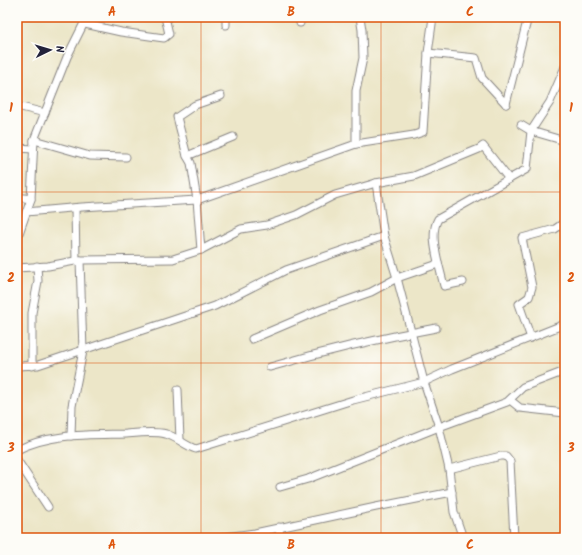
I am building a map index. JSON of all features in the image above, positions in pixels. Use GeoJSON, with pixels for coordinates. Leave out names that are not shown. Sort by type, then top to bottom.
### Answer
{"type":"FeatureCollection","features":[{"type":"Feature","properties":{"kind":"street"},"geometry":{"type":"LineString","coordinates":[[17,239],[31,199],[34,140],[67,57],[86,20],[121,32],[164,38],[169,34],[165,17]]}},
{"type":"Feature","properties":{"kind":"street"},"geometry":{"type":"LineString","coordinates":[[226,17],[226,25]]}},
{"type":"Feature","properties":{"kind":"street"},"geometry":{"type":"LineString","coordinates":[[356,144],[356,91],[363,58],[360,17]]}},
{"type":"Feature","properties":{"kind":"street"},"geometry":{"type":"LineString","coordinates":[[26,212],[197,200],[356,144],[414,135],[423,132],[428,53],[433,17]]}},
{"type":"Feature","properties":{"kind":"street"},"geometry":{"type":"LineString","coordinates":[[428,53],[476,58],[482,78],[506,104],[528,17]]}},
{"type":"Feature","properties":{"kind":"street"},"geometry":{"type":"LineString","coordinates":[[463,282],[444,286],[434,248],[436,223],[438,219],[527,169],[531,131],[550,102],[565,67]]}},
{"type":"Feature","properties":{"kind":"street"},"geometry":{"type":"LineString","coordinates":[[201,250],[197,200],[191,163],[187,156],[177,117],[195,105],[221,96]]}},
{"type":"Feature","properties":{"kind":"street"},"geometry":{"type":"LineString","coordinates":[[17,106],[45,112]]}},
{"type":"Feature","properties":{"kind":"street"},"geometry":{"type":"LineString","coordinates":[[521,125],[531,131],[565,141]]}},
{"type":"Feature","properties":{"kind":"street"},"geometry":{"type":"LineString","coordinates":[[187,156],[233,137]]}},
{"type":"Feature","properties":{"kind":"street"},"geometry":{"type":"LineString","coordinates":[[34,140],[90,156],[126,157]]}},
{"type":"Feature","properties":{"kind":"street"},"geometry":{"type":"LineString","coordinates":[[17,268],[48,266],[78,261],[173,259],[201,250],[241,229],[267,225],[296,215],[335,195],[376,183],[414,176],[483,146],[509,179]]}},
{"type":"Feature","properties":{"kind":"street"},"geometry":{"type":"LineString","coordinates":[[17,148],[33,149]]}},
{"type":"Feature","properties":{"kind":"street"},"geometry":{"type":"LineString","coordinates":[[376,183],[384,236],[397,278],[424,382],[439,427],[449,469],[454,512],[463,538]]}},
{"type":"Feature","properties":{"kind":"street"},"geometry":{"type":"LineString","coordinates":[[17,197],[31,199]]}},
{"type":"Feature","properties":{"kind":"street"},"geometry":{"type":"LineString","coordinates":[[70,436],[72,406],[83,351],[74,208]]}},
{"type":"Feature","properties":{"kind":"street"},"geometry":{"type":"LineString","coordinates":[[531,338],[520,304],[528,297],[532,287],[522,238],[555,229],[565,222]]}},
{"type":"Feature","properties":{"kind":"street"},"geometry":{"type":"LineString","coordinates":[[17,366],[38,365],[215,306],[286,270],[384,236]]}},
{"type":"Feature","properties":{"kind":"street"},"geometry":{"type":"LineString","coordinates":[[252,339],[320,310],[371,292],[397,278],[435,265],[438,262]]}},
{"type":"Feature","properties":{"kind":"street"},"geometry":{"type":"LineString","coordinates":[[32,366],[32,312],[38,281],[37,266]]}},
{"type":"Feature","properties":{"kind":"street"},"geometry":{"type":"LineString","coordinates":[[17,450],[47,440],[70,436],[151,433],[164,434],[180,440],[188,447],[196,449],[353,400],[424,382],[459,366],[565,324]]}},
{"type":"Feature","properties":{"kind":"street"},"geometry":{"type":"LineString","coordinates":[[270,367],[319,353],[411,332],[436,328]]}},
{"type":"Feature","properties":{"kind":"street"},"geometry":{"type":"LineString","coordinates":[[280,487],[308,479],[439,427],[507,402],[523,387],[565,371]]}},
{"type":"Feature","properties":{"kind":"street"},"geometry":{"type":"LineString","coordinates":[[178,390],[180,440]]}},
{"type":"Feature","properties":{"kind":"street"},"geometry":{"type":"LineString","coordinates":[[510,400],[520,408],[565,413]]}},
{"type":"Feature","properties":{"kind":"street"},"geometry":{"type":"LineString","coordinates":[[449,469],[500,456],[506,456],[510,461],[514,538]]}},
{"type":"Feature","properties":{"kind":"street"},"geometry":{"type":"LineString","coordinates":[[17,460],[48,507]]}},
{"type":"Feature","properties":{"kind":"street"},"geometry":{"type":"LineString","coordinates":[[225,537],[238,536],[452,492]]}},
{"type":"Feature","properties":{"kind":"street"},"geometry":{"type":"LineString","coordinates":[[279,527],[280,538]]}},
{"type":"Feature","properties":{"kind":"street"},"geometry":{"type":"LineString","coordinates":[[561,538],[565,537]]}}]}
